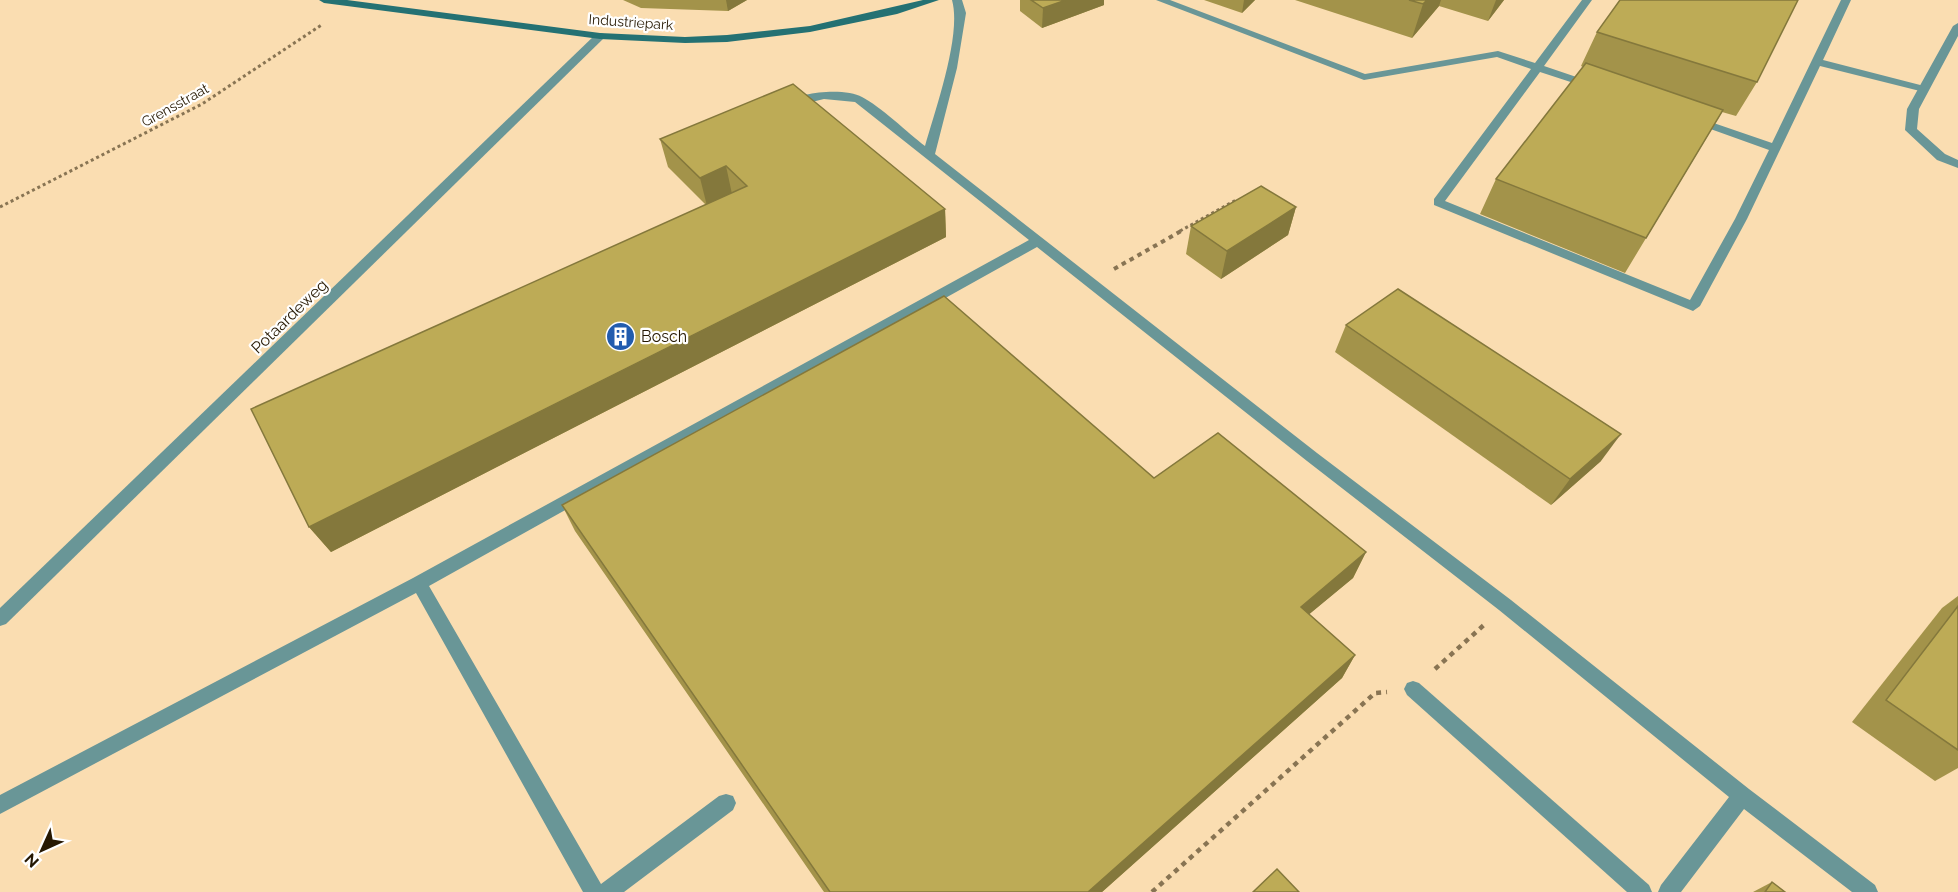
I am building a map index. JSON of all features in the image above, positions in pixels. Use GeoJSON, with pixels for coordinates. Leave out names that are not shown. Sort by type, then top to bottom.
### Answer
{"type":"FeatureCollection","features":[{"type":"Feature","properties":{"kind":"street","name":"Industriepark"},"geometry":{"type":"LineString","coordinates":[[324,0],[642,40],[695,40],[790,34],[888,14],[934,0]]}},
{"type":"Feature","properties":{"kind":"street"},"geometry":{"type":"LineString","coordinates":[[929,154],[951,68],[961,13],[957,0]]}},
{"type":"Feature","properties":{"kind":"street"},"geometry":{"type":"LineString","coordinates":[[1161,0],[1364,77],[1498,54],[1606,90]]}},
{"type":"Feature","properties":{"kind":"street"},"geometry":{"type":"LineString","coordinates":[[1587,0],[1438,202],[1693,306],[1741,219],[1846,0]]}},
{"type":"Feature","properties":{"kind":"street"},"geometry":{"type":"LineString","coordinates":[[1958,26],[1913,109],[1911,130],[1941,157],[1958,164]]}},
{"type":"Feature","properties":{"kind":"street","name":"Potaardeweg"},"geometry":{"type":"LineString","coordinates":[[0,620],[600,36]]}},
{"type":"Feature","properties":{"kind":"street"},"geometry":{"type":"LineString","coordinates":[[1817,62],[1924,89]]}},
{"type":"Feature","properties":{"kind":"street"},"geometry":{"type":"LineString","coordinates":[[782,108],[803,99],[836,94],[858,99],[1090,283],[1505,605],[1742,796],[1868,892]]}},
{"type":"Feature","properties":{"kind":"street"},"geometry":{"type":"LineString","coordinates":[[1685,117],[1776,148]]}},
{"type":"Feature","properties":{"kind":"street"},"geometry":{"type":"LineString","coordinates":[[0,805],[419,583],[1038,241]]}},
{"type":"Feature","properties":{"kind":"street"},"geometry":{"type":"LineString","coordinates":[[419,583],[594,892]]}},
{"type":"Feature","properties":{"kind":"street"},"geometry":{"type":"LineString","coordinates":[[1413,689],[1642,892]]}},
{"type":"Feature","properties":{"kind":"street"},"geometry":{"type":"LineString","coordinates":[[1668,892],[1742,796]]}},
{"type":"Feature","properties":{"kind":"street"},"geometry":{"type":"LineString","coordinates":[[607,892],[726,803]]}},
{"type":"Feature","properties":{"kind":"path","name":"Grensstraat"},"geometry":{"type":"LineString","coordinates":[[0,207],[202,104],[303,38],[350,4]]}},
{"type":"Feature","properties":{"kind":"path"},"geometry":{"type":"LineString","coordinates":[[1090,283],[1236,200]]}},
{"type":"Feature","properties":{"kind":"path"},"geometry":{"type":"LineString","coordinates":[[1152,892],[1375,693],[1413,689],[1505,605]]}},
{"type":"Feature","properties":{"kind":"building"},"geometry":{"type":"Polygon","coordinates":[[[1031,0],[1066,0],[1043,8],[1031,0]]]}},
{"type":"Feature","properties":{"kind":"building"},"geometry":{"type":"Polygon","coordinates":[[[1409,0],[1427,0],[1423,4],[1409,0]]]}},
{"type":"Feature","properties":{"kind":"building"},"geometry":{"type":"Polygon","coordinates":[[[1620,0],[1798,0],[1757,82],[1597,32],[1620,0]]]}},
{"type":"Feature","properties":{"kind":"building"},"geometry":{"type":"Polygon","coordinates":[[[1586,63],[1723,110],[1646,238],[1496,179],[1586,63]]]}},
{"type":"Feature","properties":{"kind":"building","name":"Bosch"},"geometry":{"type":"Polygon","coordinates":[[[793,84],[945,209],[309,527],[251,409],[747,186],[726,166],[700,178],[660,139],[793,84]]]}},
{"type":"Feature","properties":{"kind":"building"},"geometry":{"type":"Polygon","coordinates":[[[1261,186],[1296,207],[1227,251],[1191,226],[1261,186]]]}},
{"type":"Feature","properties":{"kind":"building"},"geometry":{"type":"Polygon","coordinates":[[[1398,289],[1621,434],[1570,479],[1346,325],[1398,289]]]}},
{"type":"Feature","properties":{"kind":"building"},"geometry":{"type":"Polygon","coordinates":[[[944,296],[1154,478],[1218,433],[1366,552],[1301,607],[1355,655],[1088,892],[830,892],[562,505],[944,296]]]}},
{"type":"Feature","properties":{"kind":"building"},"geometry":{"type":"Polygon","coordinates":[[[1958,606],[1958,750],[1886,700],[1958,606]]]}},
{"type":"Feature","properties":{"kind":"building"},"geometry":{"type":"Polygon","coordinates":[[[1277,869],[1299,892],[1253,892],[1277,869]]]}},
{"type":"Feature","properties":{"kind":"building"},"geometry":{"type":"Polygon","coordinates":[[[1772,882],[1785,892],[1765,892],[1772,882]]]}},
{"type":"Feature","properties":{"kind":"place","name":"Bosch"},"geometry":{"type":"Point","coordinates":[620,336]}}]}
